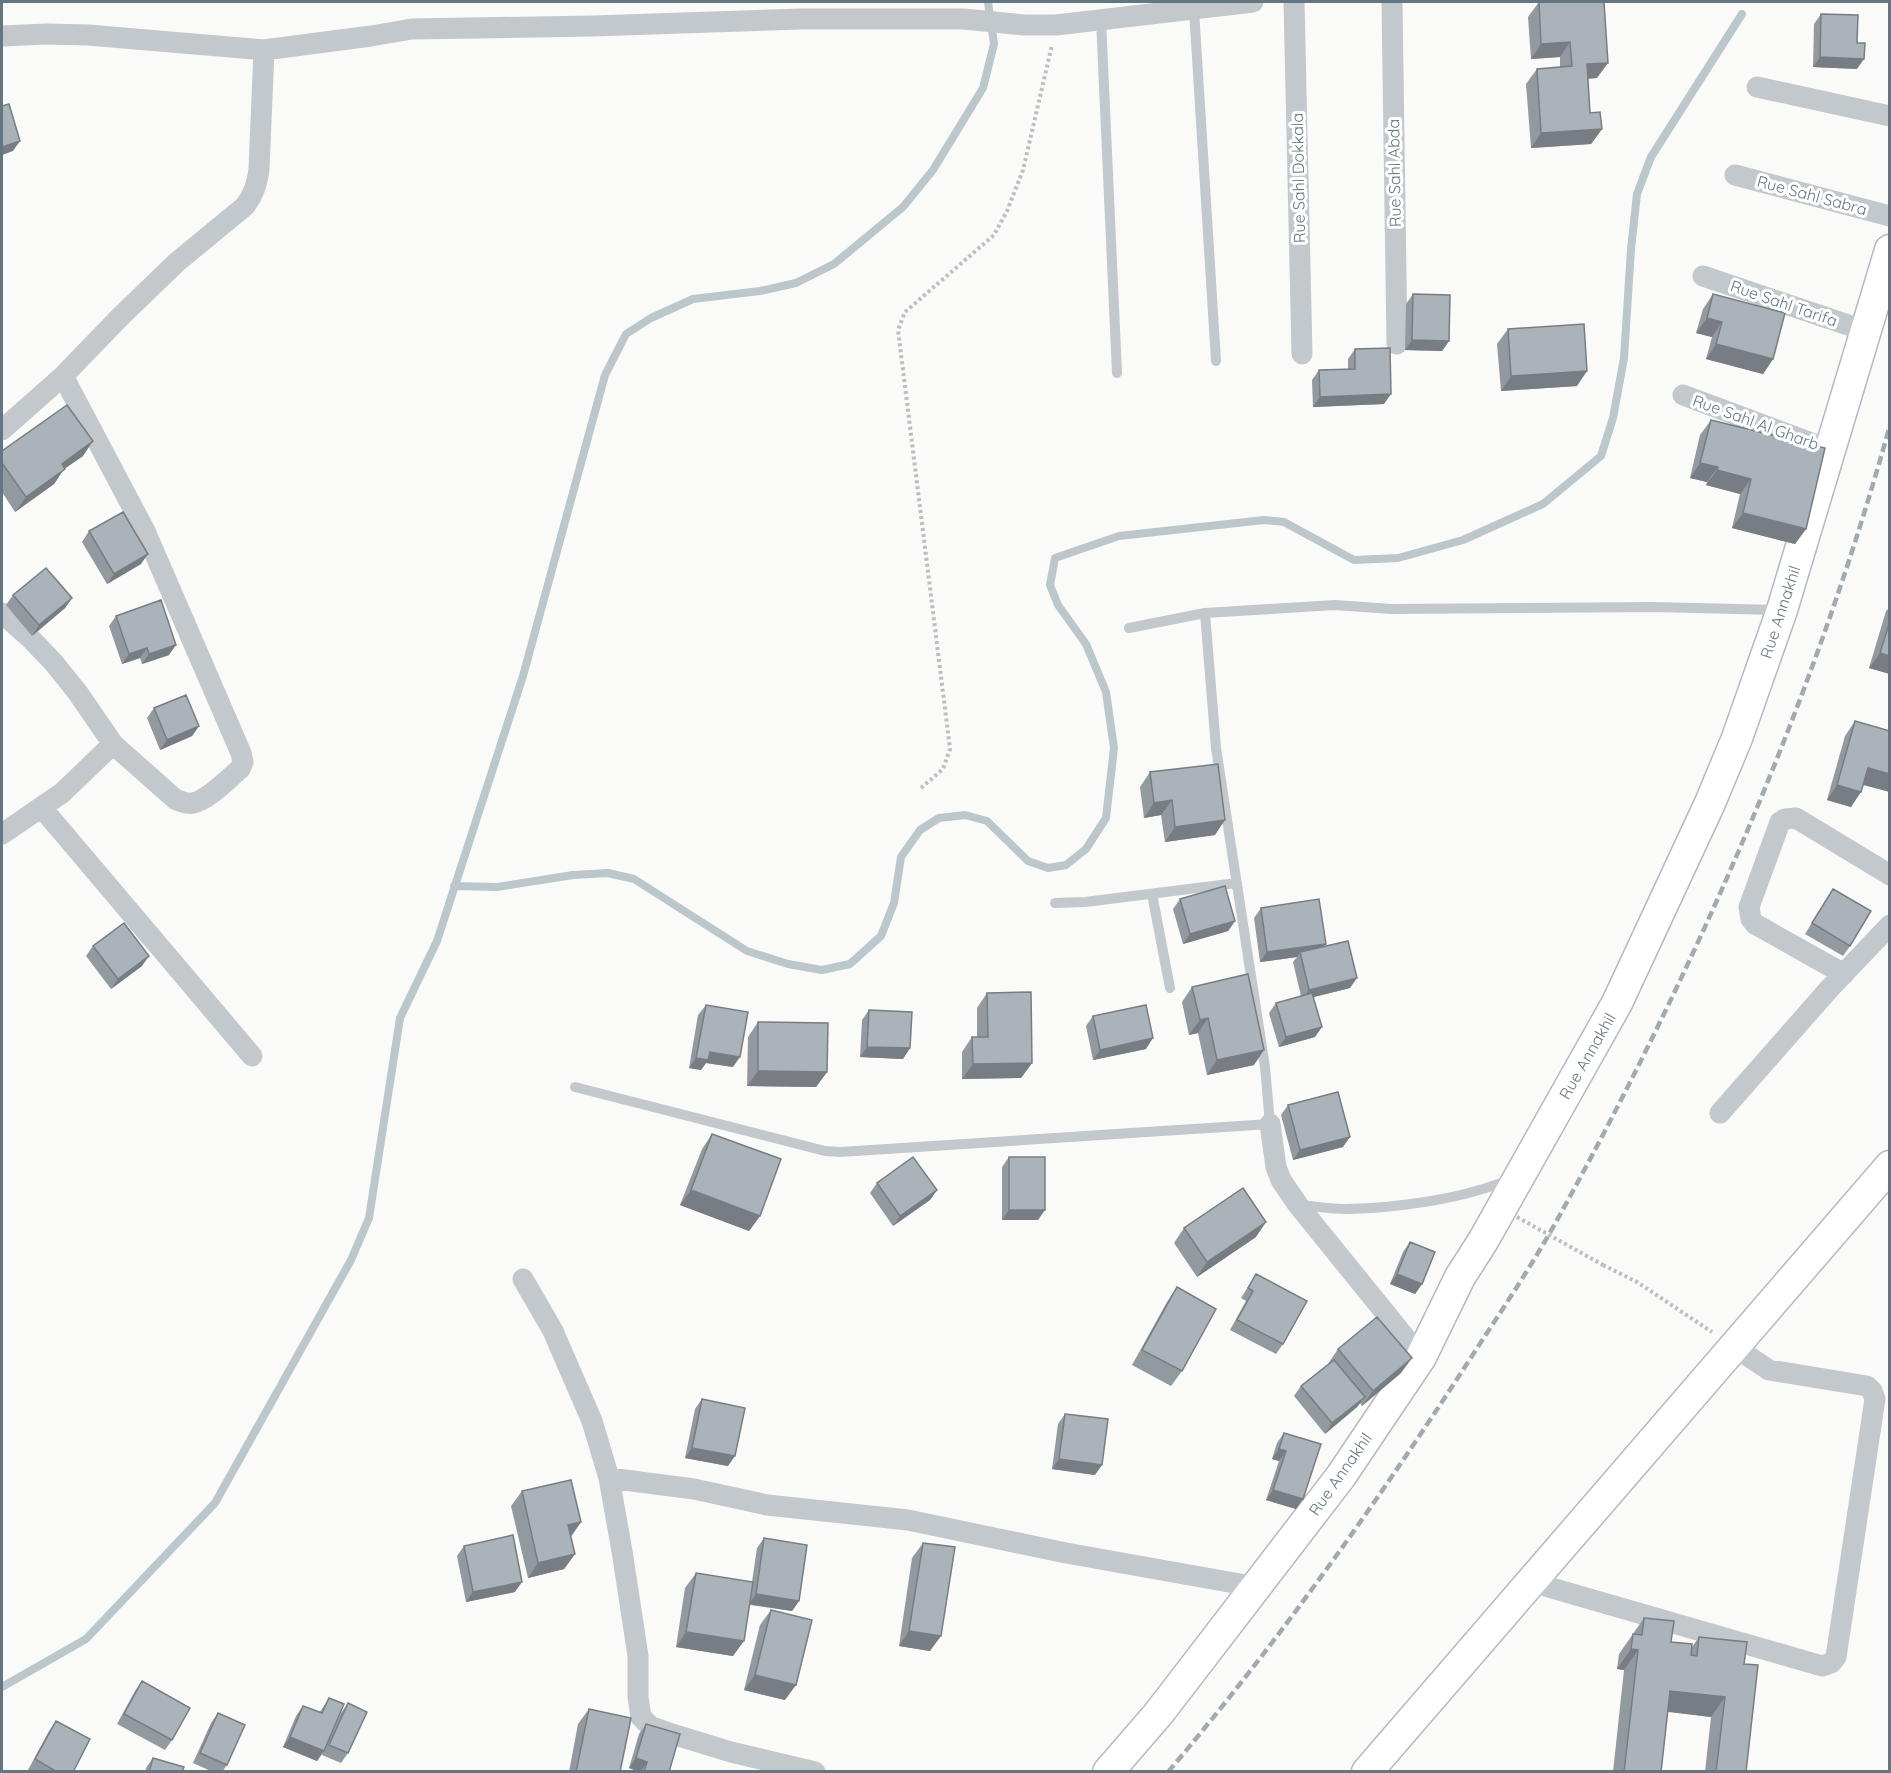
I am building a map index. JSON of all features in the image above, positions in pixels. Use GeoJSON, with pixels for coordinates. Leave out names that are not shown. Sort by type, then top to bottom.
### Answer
{"type":"FeatureCollection","features":[{"type":"Feature","properties":{"kind":"street"},"geometry":{"type":"LineString","coordinates":[[2,36],[88,35],[264,50],[412,29],[801,19],[964,19],[1024,25],[1056,25],[1253,2]]}},
{"type":"Feature","properties":{"kind":"street","name":"Rue Sahl Dokkala"},"geometry":{"type":"LineString","coordinates":[[1294,2],[1302,354]]}},
{"type":"Feature","properties":{"kind":"street","name":"Rue Sahl Abda"},"geometry":{"type":"LineString","coordinates":[[1392,2],[1396,344]]}},
{"type":"Feature","properties":{"kind":"street"},"geometry":{"type":"LineString","coordinates":[[2,430],[63,376],[177,262],[245,206],[252,197],[257,187],[259,169],[264,50]]}},
{"type":"Feature","properties":{"kind":"street"},"geometry":{"type":"LineString","coordinates":[[1757,87],[1890,116]]}},
{"type":"Feature","properties":{"kind":"street","name":"Rue Sahl Sabra"},"geometry":{"type":"LineString","coordinates":[[1735,175],[1890,216]]}},
{"type":"Feature","properties":{"kind":"street","name":"Rue Annakhil"},"geometry":{"type":"LineString","coordinates":[[1108,1772],[1159,1713],[1341,1476],[1422,1357],[1460,1277],[1483,1241],[1617,1003],[1710,803],[1737,738],[1782,610],[1890,250]]}},
{"type":"Feature","properties":{"kind":"street","name":"Rue Sahl Tarifa"},"geometry":{"type":"LineString","coordinates":[[1703,276],[1866,331]]}},
{"type":"Feature","properties":{"kind":"street"},"geometry":{"type":"LineString","coordinates":[[2,613],[54,663],[113,744],[175,799],[183,803],[200,800],[240,770],[243,762],[241,753],[145,531],[63,376]]}},
{"type":"Feature","properties":{"kind":"street","name":"Rue Sahl Al Gharb"},"geometry":{"type":"LineString","coordinates":[[1683,395],[1830,450]]}},
{"type":"Feature","properties":{"kind":"street"},"geometry":{"type":"LineString","coordinates":[[2,834],[42,808],[76,781],[113,744]]}},
{"type":"Feature","properties":{"kind":"street"},"geometry":{"type":"LineString","coordinates":[[42,808],[252,1056]]}},
{"type":"Feature","properties":{"kind":"street"},"geometry":{"type":"LineString","coordinates":[[1844,974],[1755,924],[1751,919],[1749,907],[1780,822],[1796,818],[1890,875]]}},
{"type":"Feature","properties":{"kind":"street"},"geometry":{"type":"LineString","coordinates":[[1720,1113],[1890,925]]}},
{"type":"Feature","properties":{"kind":"street"},"geometry":{"type":"LineString","coordinates":[[1270,1124],[1276,1167],[1281,1180],[1298,1205],[1422,1357]]}},
{"type":"Feature","properties":{"kind":"street"},"geometry":{"type":"LineString","coordinates":[[1367,1772],[1890,1166]]}},
{"type":"Feature","properties":{"kind":"street"},"geometry":{"type":"LineString","coordinates":[[523,1280],[553,1331],[592,1421],[609,1478],[638,1656],[638,1696],[641,1717],[650,1726],[669,1733],[731,1752],[815,1772]]}},
{"type":"Feature","properties":{"kind":"street"},"geometry":{"type":"LineString","coordinates":[[1531,1582],[1822,1666],[1831,1663],[1836,1657],[1875,1399],[1868,1386],[1769,1370],[1733,1346]]}},
{"type":"Feature","properties":{"kind":"street"},"geometry":{"type":"LineString","coordinates":[[609,1478],[694,1489],[767,1504],[908,1520],[1257,1587]]}},
{"type":"Feature","properties":{"kind":"lane"},"geometry":{"type":"LineString","coordinates":[[1194,10],[1216,361]]}},
{"type":"Feature","properties":{"kind":"lane"},"geometry":{"type":"LineString","coordinates":[[1101,20],[1117,373]]}},
{"type":"Feature","properties":{"kind":"lane"},"geometry":{"type":"LineString","coordinates":[[1129,628],[1205,613],[1335,605],[1391,609],[1653,607],[1782,610]]}},
{"type":"Feature","properties":{"kind":"lane"},"geometry":{"type":"LineString","coordinates":[[575,1087],[825,1151],[840,1152],[1270,1124],[1265,1067],[1216,748],[1205,613]]}},
{"type":"Feature","properties":{"kind":"lane"},"geometry":{"type":"LineString","coordinates":[[1055,903],[1085,902],[1237,883]]}},
{"type":"Feature","properties":{"kind":"lane"},"geometry":{"type":"LineString","coordinates":[[1152,894],[1170,988]]}},
{"type":"Feature","properties":{"kind":"lane"},"geometry":{"type":"LineString","coordinates":[[1298,1205],[1343,1209],[1373,1208],[1470,1192],[1492,1187],[1520,1176]]}},
{"type":"Feature","properties":{"kind":"path"},"geometry":{"type":"LineString","coordinates":[[921,788],[943,769],[950,749],[898,330],[905,312],[994,235],[1007,211],[1023,170],[1056,25]]}},
{"type":"Feature","properties":{"kind":"path"},"geometry":{"type":"LineString","coordinates":[[1517,1217],[1637,1282],[1733,1346]]}},
{"type":"Feature","properties":{"kind":"building"},"geometry":{"type":"Polygon","coordinates":[[[1539,2],[1604,2],[1608,63],[1587,64],[1590,113],[1600,112],[1602,129],[1541,133],[1537,69],[1572,66],[1570,42],[1541,44],[1539,2]]]}},
{"type":"Feature","properties":{"kind":"building"},"geometry":{"type":"Polygon","coordinates":[[[1821,14],[1858,15],[1857,43],[1865,43],[1864,59],[1820,57],[1821,14]]]}},
{"type":"Feature","properties":{"kind":"building"},"geometry":{"type":"Polygon","coordinates":[[[9,104],[20,141],[2,147],[2,106],[9,104]]]}},
{"type":"Feature","properties":{"kind":"building"},"geometry":{"type":"Polygon","coordinates":[[[1413,294],[1450,295],[1449,341],[1412,340],[1413,294]]]}},
{"type":"Feature","properties":{"kind":"building"},"geometry":{"type":"Polygon","coordinates":[[[1713,294],[1785,313],[1773,359],[1716,344],[1722,322],[1707,318],[1713,294]]]}},
{"type":"Feature","properties":{"kind":"building"},"geometry":{"type":"Polygon","coordinates":[[[1584,324],[1587,371],[1511,376],[1508,329],[1584,324]]]}},
{"type":"Feature","properties":{"kind":"building"},"geometry":{"type":"Polygon","coordinates":[[[1390,348],[1391,394],[1320,397],[1319,370],[1355,369],[1355,349],[1390,348]]]}},
{"type":"Feature","properties":{"kind":"building"},"geometry":{"type":"Polygon","coordinates":[[[67,405],[93,441],[62,464],[65,469],[26,497],[2,463],[2,451],[67,405]]]}},
{"type":"Feature","properties":{"kind":"building"},"geometry":{"type":"Polygon","coordinates":[[[1711,420],[1825,448],[1806,529],[1743,513],[1751,479],[1700,463],[1711,420]]]}},
{"type":"Feature","properties":{"kind":"building"},"geometry":{"type":"Polygon","coordinates":[[[123,512],[148,554],[114,574],[89,531],[123,512]]]}},
{"type":"Feature","properties":{"kind":"building"},"geometry":{"type":"Polygon","coordinates":[[[46,568],[72,598],[39,625],[13,595],[46,568]]]}},
{"type":"Feature","properties":{"kind":"building"},"geometry":{"type":"Polygon","coordinates":[[[161,600],[176,645],[149,654],[147,648],[129,654],[116,616],[161,600]]]}},
{"type":"Feature","properties":{"kind":"building"},"geometry":{"type":"Polygon","coordinates":[[[1890,621],[1890,656],[1880,653],[1890,621]]]}},
{"type":"Feature","properties":{"kind":"building"},"geometry":{"type":"Polygon","coordinates":[[[186,695],[199,726],[167,740],[154,708],[186,695]]]}},
{"type":"Feature","properties":{"kind":"building"},"geometry":{"type":"Polygon","coordinates":[[[1855,721],[1890,731],[1890,774],[1868,768],[1861,792],[1837,785],[1855,721]]]}},
{"type":"Feature","properties":{"kind":"building"},"geometry":{"type":"Polygon","coordinates":[[[1218,764],[1225,820],[1175,827],[1172,800],[1154,803],[1150,772],[1218,764]]]}},
{"type":"Feature","properties":{"kind":"building"},"geometry":{"type":"Polygon","coordinates":[[[1225,886],[1235,921],[1190,934],[1180,899],[1225,886]]]}},
{"type":"Feature","properties":{"kind":"building"},"geometry":{"type":"Polygon","coordinates":[[[1833,889],[1871,911],[1850,946],[1812,923],[1833,889]]]}},
{"type":"Feature","properties":{"kind":"building"},"geometry":{"type":"Polygon","coordinates":[[[1319,899],[1326,944],[1267,952],[1261,908],[1319,899]]]}},
{"type":"Feature","properties":{"kind":"building"},"geometry":{"type":"Polygon","coordinates":[[[124,923],[149,956],[118,979],[93,946],[124,923]]]}},
{"type":"Feature","properties":{"kind":"building"},"geometry":{"type":"Polygon","coordinates":[[[1348,941],[1357,978],[1309,990],[1300,952],[1348,941]]]}},
{"type":"Feature","properties":{"kind":"building"},"geometry":{"type":"Polygon","coordinates":[[[1248,974],[1264,1050],[1217,1060],[1208,1018],[1200,1020],[1192,987],[1248,974]]]}},
{"type":"Feature","properties":{"kind":"building"},"geometry":{"type":"Polygon","coordinates":[[[1031,992],[1032,1063],[973,1064],[972,1037],[988,1037],[987,993],[1031,992]]]}},
{"type":"Feature","properties":{"kind":"building"},"geometry":{"type":"Polygon","coordinates":[[[1312,993],[1322,1027],[1286,1037],[1276,1003],[1312,993]]]}},
{"type":"Feature","properties":{"kind":"building"},"geometry":{"type":"Polygon","coordinates":[[[706,1005],[748,1012],[740,1057],[710,1052],[708,1060],[696,1058],[706,1005]]]}},
{"type":"Feature","properties":{"kind":"building"},"geometry":{"type":"Polygon","coordinates":[[[1146,1005],[1153,1038],[1100,1050],[1093,1016],[1146,1005]]]}},
{"type":"Feature","properties":{"kind":"building"},"geometry":{"type":"Polygon","coordinates":[[[869,1010],[912,1012],[910,1048],[867,1047],[869,1010]]]}},
{"type":"Feature","properties":{"kind":"building"},"geometry":{"type":"Polygon","coordinates":[[[758,1022],[828,1023],[827,1072],[758,1071],[758,1022]]]}},
{"type":"Feature","properties":{"kind":"building"},"geometry":{"type":"Polygon","coordinates":[[[1338,1092],[1350,1137],[1300,1150],[1288,1105],[1338,1092]]]}},
{"type":"Feature","properties":{"kind":"building"},"geometry":{"type":"Polygon","coordinates":[[[712,1134],[781,1159],[760,1216],[691,1190],[712,1134]]]}},
{"type":"Feature","properties":{"kind":"building"},"geometry":{"type":"Polygon","coordinates":[[[913,1157],[937,1190],[900,1216],[877,1183],[913,1157]]]}},
{"type":"Feature","properties":{"kind":"building"},"geometry":{"type":"Polygon","coordinates":[[[1009,1157],[1045,1157],[1045,1210],[1009,1210],[1009,1157]]]}},
{"type":"Feature","properties":{"kind":"building"},"geometry":{"type":"Polygon","coordinates":[[[1243,1188],[1266,1222],[1207,1262],[1184,1228],[1243,1188]]]}},
{"type":"Feature","properties":{"kind":"building"},"geometry":{"type":"Polygon","coordinates":[[[1410,1242],[1435,1252],[1422,1284],[1397,1274],[1410,1242]]]}},
{"type":"Feature","properties":{"kind":"building"},"geometry":{"type":"Polygon","coordinates":[[[1256,1274],[1307,1301],[1283,1344],[1237,1320],[1253,1291],[1248,1288],[1256,1274]]]}},
{"type":"Feature","properties":{"kind":"building"},"geometry":{"type":"Polygon","coordinates":[[[1177,1287],[1216,1309],[1182,1371],[1142,1350],[1177,1287]]]}},
{"type":"Feature","properties":{"kind":"building"},"geometry":{"type":"Polygon","coordinates":[[[1377,1317],[1412,1358],[1373,1391],[1338,1349],[1377,1317]]]}},
{"type":"Feature","properties":{"kind":"building"},"geometry":{"type":"Polygon","coordinates":[[[1334,1360],[1365,1397],[1332,1423],[1301,1386],[1334,1360]]]}},
{"type":"Feature","properties":{"kind":"building"},"geometry":{"type":"Polygon","coordinates":[[[702,1399],[745,1408],[735,1456],[692,1448],[702,1399]]]}},
{"type":"Feature","properties":{"kind":"building"},"geometry":{"type":"Polygon","coordinates":[[[1065,1414],[1108,1419],[1102,1465],[1059,1459],[1065,1414]]]}},
{"type":"Feature","properties":{"kind":"building"},"geometry":{"type":"Polygon","coordinates":[[[1284,1433],[1321,1444],[1303,1499],[1273,1490],[1286,1451],[1279,1449],[1284,1433]]]}},
{"type":"Feature","properties":{"kind":"building"},"geometry":{"type":"Polygon","coordinates":[[[571,1480],[581,1522],[568,1525],[575,1554],[538,1563],[522,1491],[571,1480]]]}},
{"type":"Feature","properties":{"kind":"building"},"geometry":{"type":"Polygon","coordinates":[[[513,1535],[522,1582],[473,1592],[464,1546],[513,1535]]]}},
{"type":"Feature","properties":{"kind":"building"},"geometry":{"type":"Polygon","coordinates":[[[764,1538],[807,1545],[799,1601],[756,1594],[764,1538]]]}},
{"type":"Feature","properties":{"kind":"building"},"geometry":{"type":"Polygon","coordinates":[[[923,1543],[955,1547],[941,1636],[909,1631],[923,1543]]]}},
{"type":"Feature","properties":{"kind":"building"},"geometry":{"type":"Polygon","coordinates":[[[696,1573],[753,1582],[744,1641],[686,1632],[696,1573]]]}},
{"type":"Feature","properties":{"kind":"building"},"geometry":{"type":"Polygon","coordinates":[[[771,1610],[812,1620],[796,1685],[755,1675],[771,1610]]]}},
{"type":"Feature","properties":{"kind":"building"},"geometry":{"type":"Polygon","coordinates":[[[1644,1618],[1674,1621],[1671,1642],[1692,1644],[1691,1655],[1697,1656],[1699,1637],[1747,1642],[1744,1664],[1758,1665],[1746,1772],[1716,1772],[1725,1697],[1670,1691],[1661,1772],[1624,1772],[1638,1650],[1631,1649],[1633,1634],[1642,1635],[1644,1618]]]}},
{"type":"Feature","properties":{"kind":"building"},"geometry":{"type":"Polygon","coordinates":[[[142,1681],[190,1708],[172,1740],[124,1714],[142,1681]]]}},
{"type":"Feature","properties":{"kind":"building"},"geometry":{"type":"Polygon","coordinates":[[[329,1698],[344,1704],[324,1751],[290,1737],[303,1706],[322,1713],[329,1698]]]}},
{"type":"Feature","properties":{"kind":"building"},"geometry":{"type":"Polygon","coordinates":[[[348,1703],[367,1712],[348,1753],[329,1745],[348,1703]]]}},
{"type":"Feature","properties":{"kind":"building"},"geometry":{"type":"Polygon","coordinates":[[[589,1709],[631,1718],[620,1772],[576,1772],[589,1709]]]}},
{"type":"Feature","properties":{"kind":"building"},"geometry":{"type":"Polygon","coordinates":[[[218,1713],[245,1725],[227,1765],[200,1753],[218,1713]]]}},
{"type":"Feature","properties":{"kind":"building"},"geometry":{"type":"Polygon","coordinates":[[[56,1721],[90,1739],[73,1772],[57,1772],[35,1759],[56,1721]]]}},
{"type":"Feature","properties":{"kind":"building"},"geometry":{"type":"Polygon","coordinates":[[[646,1724],[680,1734],[669,1772],[644,1772],[647,1762],[636,1758],[646,1724]]]}},
{"type":"Feature","properties":{"kind":"building"},"geometry":{"type":"Polygon","coordinates":[[[153,1758],[184,1767],[182,1772],[149,1772],[153,1758]]]}},
{"type":"Feature","properties":{"kind":"waterway"},"geometry":{"type":"LineString","coordinates":[[2,1687],[86,1639],[215,1503],[351,1260],[369,1218],[400,1018],[437,941],[523,676],[605,375],[626,334],[651,318],[693,299],[760,291],[796,283],[834,264],[903,207],[933,170],[983,88],[994,44],[988,2]]}},
{"type":"Feature","properties":{"kind":"waterway"},"geometry":{"type":"LineString","coordinates":[[454,886],[497,887],[573,875],[608,873],[634,879],[747,951],[788,964],[822,970],[850,964],[881,936],[894,903],[901,857],[920,830],[939,818],[965,815],[987,821],[1028,861],[1048,868],[1066,865],[1086,849],[1106,818],[1114,748],[1106,692],[1086,644],[1058,605],[1050,585],[1055,558],[1119,536],[1264,520],[1284,522],[1354,560],[1398,558],[1463,540],[1543,504],[1601,456],[1613,418],[1624,358],[1637,194],[1651,157],[1742,14]]}},
{"type":"Feature","properties":{"kind":"railway"},"geometry":{"type":"LineString","coordinates":[[1168,1772],[1284,1627],[1392,1476],[1533,1260],[1607,1127],[1702,932],[1787,733],[1825,631],[1890,425]]}}]}
